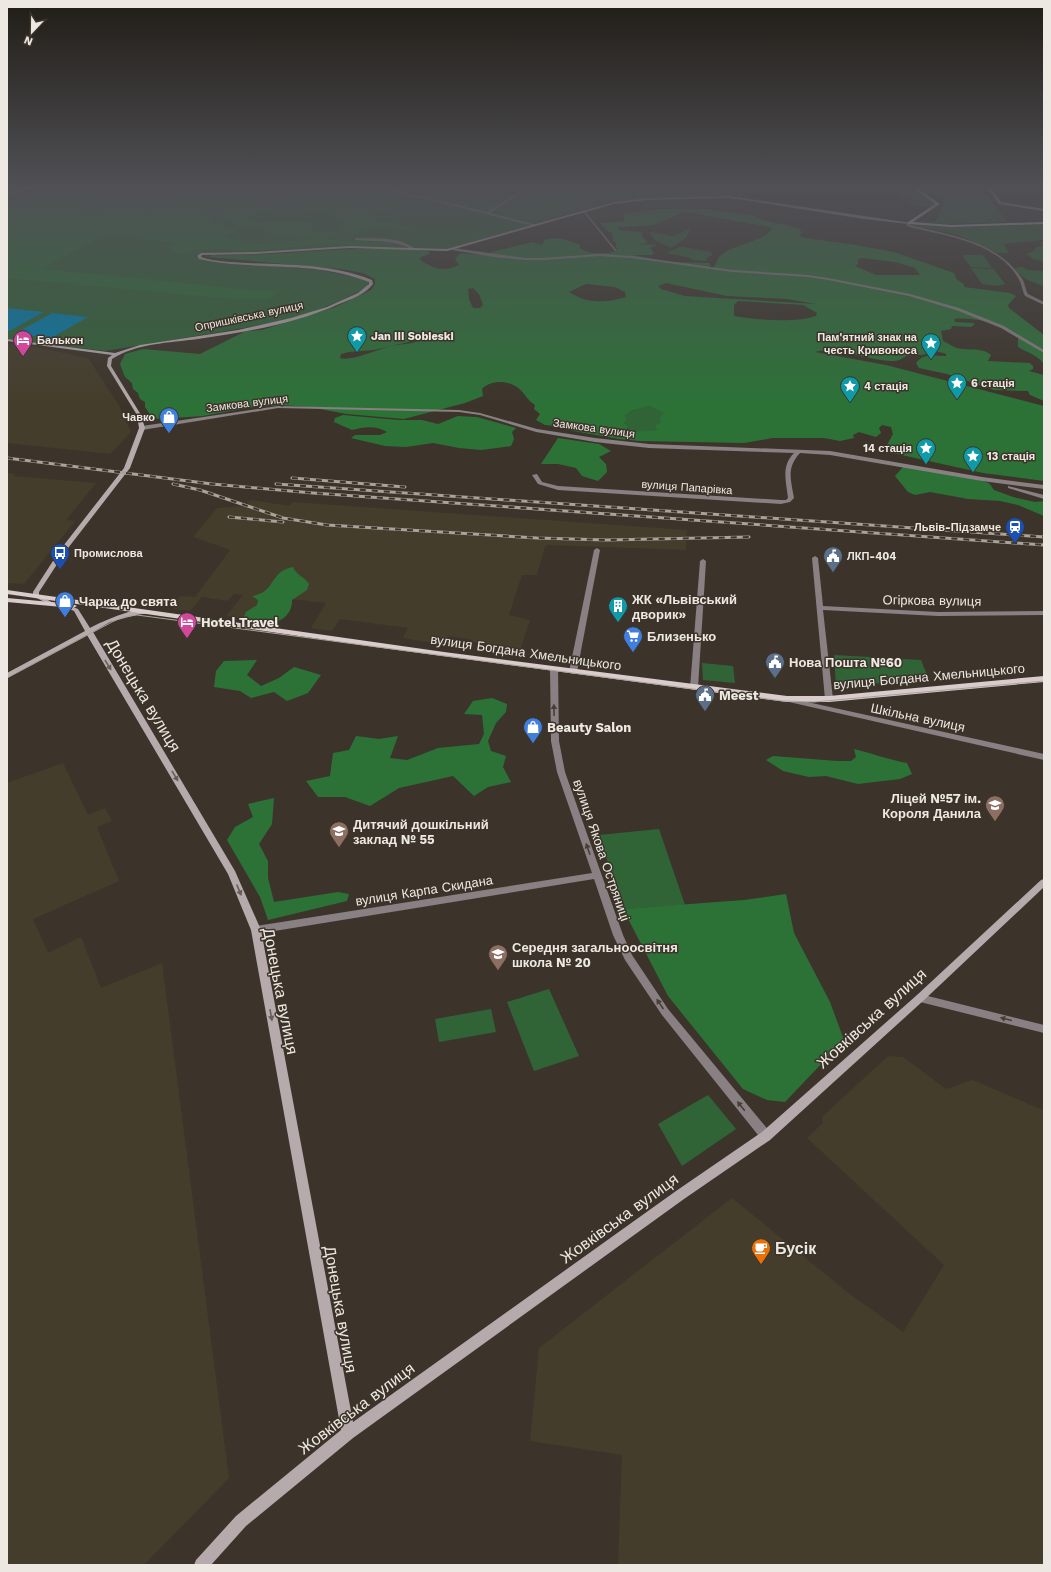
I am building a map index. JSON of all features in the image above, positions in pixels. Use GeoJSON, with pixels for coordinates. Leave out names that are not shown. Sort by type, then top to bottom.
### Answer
{"type":"FeatureCollection","features":[{"type":"Feature","properties":{"kind":"main road","name":"Опришківська вулиця"},"geometry":{"type":"LineString","coordinates":[[115,354],[132,349],[237,331],[295,318],[338,304],[371,284],[371,281],[351,274],[318,269],[216,260]]}},
{"type":"Feature","properties":{"kind":"main road"},"geometry":{"type":"LineString","coordinates":[[7,340],[115,354]]}},
{"type":"Feature","properties":{"kind":"main road"},"geometry":{"type":"LineString","coordinates":[[52,604],[36,595],[62,551],[127,468],[142,428],[139,414],[109,366],[110,358],[115,354]]}},
{"type":"Feature","properties":{"kind":"main road","name":"вулиця Богдана Хмельницького"},"geometry":{"type":"LineString","coordinates":[[7,592],[36,595],[188,619],[573,672],[787,699],[829,698],[1044,678]]}},
{"type":"Feature","properties":{"kind":"main road"},"geometry":{"type":"LineString","coordinates":[[7,600],[188,619]]}},
{"type":"Feature","properties":{"kind":"main road","name":"Донецька вулиця"},"geometry":{"type":"LineString","coordinates":[[63,605],[75,608],[232,873],[256,930],[348,1433]]}},
{"type":"Feature","properties":{"kind":"main road"},"geometry":{"type":"LineString","coordinates":[[7,676],[114,619],[147,612]]}},
{"type":"Feature","properties":{"kind":"main road","name":"Жовківська вулиця"},"geometry":{"type":"LineString","coordinates":[[207,1563],[241,1521],[348,1433],[680,1195],[766,1136],[920,998],[1044,882]]}},
{"type":"Feature","properties":{"kind":"street"},"geometry":{"type":"LineString","coordinates":[[661,260],[732,272],[808,276],[897,292],[938,302],[965,311],[1022,338],[1044,352]]}},
{"type":"Feature","properties":{"kind":"street"},"geometry":{"type":"LineString","coordinates":[[1003,260],[1021,279],[1024,292],[1029,297],[1044,304]]}},
{"type":"Feature","properties":{"kind":"street"},"geometry":{"type":"LineString","coordinates":[[1029,297],[1044,299]]}},
{"type":"Feature","properties":{"kind":"street","name":"Замкова вулиця"},"geometry":{"type":"LineString","coordinates":[[142,428],[261,409],[291,407],[460,411],[480,414],[536,430],[595,440],[649,446],[799,451],[847,455],[982,479],[1044,487]]}},
{"type":"Feature","properties":{"kind":"street","name":"вулиця Папарівка"},"geometry":{"type":"LineString","coordinates":[[535,475],[540,483],[558,488],[781,502],[788,501],[791,498],[788,474],[789,462],[799,451]]}},
{"type":"Feature","properties":{"kind":"street"},"geometry":{"type":"LineString","coordinates":[[982,479],[1044,497]]}},
{"type":"Feature","properties":{"kind":"street"},"geometry":{"type":"LineString","coordinates":[[573,672],[597,550]]}},
{"type":"Feature","properties":{"kind":"street"},"geometry":{"type":"LineString","coordinates":[[815,558],[829,698]]}},
{"type":"Feature","properties":{"kind":"street"},"geometry":{"type":"LineString","coordinates":[[694,688],[704,561]]}},
{"type":"Feature","properties":{"kind":"street","name":"Огіркова вулиця"},"geometry":{"type":"LineString","coordinates":[[820,608],[938,614],[1044,613]]}},
{"type":"Feature","properties":{"kind":"street","name":"вулиця Якова Остряниці"},"geometry":{"type":"LineString","coordinates":[[554,669],[556,749],[561,772],[618,935],[628,957],[665,1012],[766,1136]]}},
{"type":"Feature","properties":{"kind":"street","name":"Шкільна вулиця"},"geometry":{"type":"LineString","coordinates":[[787,699],[1044,757]]}},
{"type":"Feature","properties":{"kind":"street","name":"вулиця Карпа Скидана"},"geometry":{"type":"LineString","coordinates":[[256,930],[597,875]]}},
{"type":"Feature","properties":{"kind":"street"},"geometry":{"type":"LineString","coordinates":[[920,998],[1044,1029]]}},
{"type":"Feature","properties":{"kind":"shaded area"},"geometry":{"type":"Polygon","coordinates":[[[7,344],[35,347],[88,358],[120,407],[131,432],[110,454],[7,443],[7,344]]]}},
{"type":"Feature","properties":{"kind":"shaded area"},"geometry":{"type":"Polygon","coordinates":[[[7,473],[15,474],[13,476],[96,483],[66,520],[75,521],[24,584],[7,583],[7,473]]]}},
{"type":"Feature","properties":{"kind":"shaded area"},"geometry":{"type":"Polygon","coordinates":[[[250,500],[290,506],[292,502],[687,530],[686,550],[547,545],[545,547],[537,575],[522,575],[509,615],[530,620],[520,650],[482,645],[482,643],[472,642],[473,640],[449,636],[445,645],[403,638],[408,628],[340,619],[332,631],[311,628],[326,603],[291,599],[275,623],[226,616],[243,595],[234,594],[228,601],[202,597],[190,611],[173,609],[180,596],[195,597],[230,550],[193,537],[217,508],[246,506],[250,500]]]}},
{"type":"Feature","properties":{"kind":"shaded area"},"geometry":{"type":"Polygon","coordinates":[[[63,763],[88,815],[105,808],[112,821],[97,827],[119,881],[33,919],[48,953],[81,937],[101,988],[162,963],[229,1478],[144,1565],[7,1565],[7,783],[63,763]]]}},
{"type":"Feature","properties":{"kind":"shaded area"},"geometry":{"type":"Polygon","coordinates":[[[888,1056],[903,1057],[946,1089],[973,1080],[1038,1108],[1044,1109],[1044,1565],[618,1565],[622,1455],[530,1441],[539,1348],[732,1198],[851,1295],[903,1332],[944,1265],[807,1138],[823,1123],[822,1117],[888,1056]]]}},
{"type":"Feature","properties":{"kind":"green space"},"geometry":{"type":"Polygon","coordinates":[[[7,260],[208,260],[319,270],[366,279],[369,283],[366,288],[338,302],[310,313],[274,323],[105,351],[7,339],[7,260]]]}},
{"type":"Feature","properties":{"kind":"green space"},"geometry":{"type":"Polygon","coordinates":[[[7,260],[57,260],[41,269],[235,289],[280,291],[268,299],[235,299],[7,278],[7,260]]]}},
{"type":"Feature","properties":{"kind":"green space"},"geometry":{"type":"Polygon","coordinates":[[[245,260],[421,260],[434,267],[443,269],[448,269],[459,265],[456,260],[661,260],[709,263],[711,266],[707,267],[713,268],[718,260],[858,260],[858,264],[855,266],[876,275],[920,275],[915,268],[895,262],[882,260],[918,260],[954,273],[957,280],[964,284],[964,287],[1010,293],[1016,296],[1008,305],[1009,308],[1044,335],[1044,365],[1039,359],[1018,347],[1018,338],[1003,327],[990,322],[954,319],[955,322],[974,323],[974,325],[971,327],[952,326],[951,329],[941,331],[943,341],[954,347],[987,352],[991,355],[988,361],[1030,363],[1033,366],[1033,369],[1029,371],[1044,375],[1044,401],[1030,395],[1028,391],[994,390],[947,374],[919,368],[916,363],[926,356],[946,356],[946,354],[942,353],[936,352],[922,355],[910,355],[892,361],[873,359],[843,352],[815,352],[886,365],[1044,406],[1044,481],[983,473],[888,452],[887,445],[893,434],[891,427],[882,425],[879,428],[881,433],[876,437],[859,432],[853,435],[854,438],[840,441],[824,438],[773,438],[744,443],[640,441],[573,431],[556,426],[545,425],[536,420],[540,414],[534,409],[535,405],[517,387],[504,382],[485,386],[482,389],[483,396],[465,403],[404,419],[347,414],[309,407],[281,405],[253,407],[203,416],[159,419],[152,417],[145,407],[145,402],[140,399],[138,393],[133,389],[132,383],[125,377],[120,364],[125,354],[143,349],[200,354],[246,331],[262,330],[335,307],[371,290],[375,284],[375,279],[363,273],[341,269],[245,260]],[[666,283],[658,286],[661,289],[685,296],[816,304],[787,299],[727,296],[666,283]],[[586,284],[569,292],[583,299],[597,301],[626,297],[625,292],[615,287],[586,284]],[[473,288],[468,289],[469,299],[473,308],[480,308],[483,305],[479,294],[473,288]],[[738,301],[734,305],[734,316],[753,319],[798,320],[816,316],[817,313],[803,305],[738,301]],[[421,339],[374,350],[349,352],[341,354],[340,358],[352,358],[421,339]],[[649,406],[631,411],[625,416],[627,420],[623,424],[627,425],[627,429],[634,432],[657,430],[655,426],[661,422],[660,417],[664,413],[649,406]]]}},
{"type":"Feature","properties":{"kind":"green space"},"geometry":{"type":"Polygon","coordinates":[[[966,260],[987,260],[992,268],[971,267],[966,260]]]}},
{"type":"Feature","properties":{"kind":"green space"},"geometry":{"type":"Polygon","coordinates":[[[1022,267],[1028,270],[1044,271],[1044,286],[1020,275],[1015,268],[1022,267]]]}},
{"type":"Feature","properties":{"kind":"green space"},"geometry":{"type":"Polygon","coordinates":[[[971,268],[994,269],[1005,284],[998,286],[982,284],[971,268]]]}},
{"type":"Feature","properties":{"kind":"green space"},"geometry":{"type":"Polygon","coordinates":[[[649,406],[665,413],[657,430],[634,432],[626,428],[623,424],[627,420],[625,416],[631,411],[649,406]]]}},
{"type":"Feature","properties":{"kind":"green space"},"geometry":{"type":"Polygon","coordinates":[[[343,415],[398,420],[422,420],[438,424],[458,416],[477,417],[516,428],[512,432],[514,439],[511,446],[481,450],[433,443],[406,447],[385,446],[351,438],[355,435],[380,435],[387,432],[378,428],[370,427],[352,430],[334,422],[335,418],[343,415]]]}},
{"type":"Feature","properties":{"kind":"green space"},"geometry":{"type":"Polygon","coordinates":[[[558,438],[599,444],[611,451],[599,457],[606,464],[607,472],[598,481],[582,476],[576,468],[558,464],[541,464],[558,438]]]}},
{"type":"Feature","properties":{"kind":"green space"},"geometry":{"type":"Polygon","coordinates":[[[903,467],[971,478],[989,483],[994,490],[1013,497],[1035,502],[1044,501],[1044,516],[1018,505],[1000,501],[968,499],[930,492],[915,495],[908,492],[895,476],[903,467]]]}},
{"type":"Feature","properties":{"kind":"green space"},"geometry":{"type":"Polygon","coordinates":[[[293,567],[296,572],[309,584],[307,590],[292,600],[291,608],[287,615],[274,623],[266,624],[250,622],[243,618],[246,612],[257,605],[258,600],[252,596],[260,594],[280,573],[293,567]]]}},
{"type":"Feature","properties":{"kind":"green space"},"geometry":{"type":"Polygon","coordinates":[[[834,655],[921,660],[929,680],[836,686],[834,655]]]}},
{"type":"Feature","properties":{"kind":"green space"},"geometry":{"type":"Polygon","coordinates":[[[257,660],[247,675],[261,686],[279,678],[294,667],[321,675],[308,693],[287,701],[274,692],[251,698],[240,691],[214,687],[216,671],[224,661],[257,660]]]}},
{"type":"Feature","properties":{"kind":"green space"},"geometry":{"type":"Polygon","coordinates":[[[702,663],[733,666],[735,683],[703,680],[702,663]]]}},
{"type":"Feature","properties":{"kind":"green space"},"geometry":{"type":"Polygon","coordinates":[[[492,698],[507,704],[506,712],[496,723],[488,741],[491,751],[506,756],[503,767],[511,782],[488,787],[474,796],[453,776],[399,788],[370,806],[345,797],[318,797],[306,781],[330,776],[333,753],[349,750],[356,736],[379,739],[398,736],[390,758],[407,760],[438,748],[479,744],[484,734],[482,715],[464,714],[473,701],[492,698]]]}},
{"type":"Feature","properties":{"kind":"green space"},"geometry":{"type":"Polygon","coordinates":[[[854,749],[907,763],[912,774],[900,779],[858,784],[826,776],[809,777],[783,771],[766,760],[773,756],[851,761],[856,757],[854,749]]]}},
{"type":"Feature","properties":{"kind":"green space"},"geometry":{"type":"Polygon","coordinates":[[[274,798],[272,824],[259,844],[268,861],[268,878],[274,902],[338,892],[349,894],[347,901],[268,920],[260,897],[227,840],[235,827],[253,817],[248,804],[274,798]]]}},
{"type":"Feature","properties":{"kind":"green space"},"geometry":{"type":"Polygon","coordinates":[[[659,829],[685,905],[623,909],[599,835],[659,829]]]}},
{"type":"Feature","properties":{"kind":"green space"},"geometry":{"type":"Polygon","coordinates":[[[786,894],[794,933],[830,1002],[844,1040],[785,1102],[767,1100],[743,1089],[668,996],[623,909],[744,900],[786,894]]]}},
{"type":"Feature","properties":{"kind":"green space"},"geometry":{"type":"Polygon","coordinates":[[[549,989],[579,1056],[534,1071],[507,1002],[549,989]]]}},
{"type":"Feature","properties":{"kind":"green space"},"geometry":{"type":"Polygon","coordinates":[[[491,1009],[496,1032],[439,1042],[435,1019],[491,1009]]]}},
{"type":"Feature","properties":{"kind":"green space"},"geometry":{"type":"Polygon","coordinates":[[[708,1095],[736,1129],[682,1166],[658,1124],[708,1095]]]}},
{"type":"Feature","properties":{"kind":"water"},"geometry":{"type":"Polygon","coordinates":[[[7,308],[44,312],[7,332],[7,308]]]}},
{"type":"Feature","properties":{"kind":"water"},"geometry":{"type":"Polygon","coordinates":[[[52,313],[88,317],[51,338],[14,334],[52,313]]]}},
{"type":"Feature","properties":{"kind":"tram line"},"geometry":{"type":"LineString","coordinates":[[7,678],[112,622],[123,617],[137,615],[783,701],[814,702],[1044,681]]}},
{"type":"Feature","properties":{"kind":"railway"},"geometry":{"type":"LineString","coordinates":[[7,458],[212,484],[313,493],[1044,545]]}},
{"type":"Feature","properties":{"kind":"railway"},"geometry":{"type":"LineString","coordinates":[[292,478],[405,487]]}},
{"type":"Feature","properties":{"kind":"railway"},"geometry":{"type":"LineString","coordinates":[[173,484],[200,490],[283,518],[327,525],[537,538],[607,540],[749,537]]}},
{"type":"Feature","properties":{"kind":"railway"},"geometry":{"type":"LineString","coordinates":[[276,484],[1044,537]]}},
{"type":"Feature","properties":{"kind":"railway"},"geometry":{"type":"LineString","coordinates":[[229,517],[283,522]]}},
{"type":"Feature","properties":{"kind":"place","name":"Jan III Sobieski"},"geometry":{"type":"Point","coordinates":[357,353]}},
{"type":"Feature","properties":{"kind":"place","name":"Балькон"},"geometry":{"type":"Point","coordinates":[23,357]}},
{"type":"Feature","properties":{"kind":"place","name":"Пам'ятний знак на честь Кривоноса"},"geometry":{"type":"Point","coordinates":[931,360]}},
{"type":"Feature","properties":{"kind":"place","name":"6 стація"},"geometry":{"type":"Point","coordinates":[957,400]}},
{"type":"Feature","properties":{"kind":"place","name":"4 стація"},"geometry":{"type":"Point","coordinates":[850,403]}},
{"type":"Feature","properties":{"kind":"place","name":"Чавко"},"geometry":{"type":"Point","coordinates":[169,434]}},
{"type":"Feature","properties":{"kind":"place","name":"14 стація"},"geometry":{"type":"Point","coordinates":[926,465]}},
{"type":"Feature","properties":{"kind":"place","name":"13 стація"},"geometry":{"type":"Point","coordinates":[973,473]}},
{"type":"Feature","properties":{"kind":"place","name":"Львів-Підзамче"},"geometry":{"type":"Point","coordinates":[1015,544]}},
{"type":"Feature","properties":{"kind":"place","name":"Промислова"},"geometry":{"type":"Point","coordinates":[60,570]}},
{"type":"Feature","properties":{"kind":"place","name":"ЛКП-404"},"geometry":{"type":"Point","coordinates":[833,573]}},
{"type":"Feature","properties":{"kind":"place","name":"Чарка до свята"},"geometry":{"type":"Point","coordinates":[65,618]}},
{"type":"Feature","properties":{"kind":"place","name":"ЖК «Львівський дворик»"},"geometry":{"type":"Point","coordinates":[618,623]}},
{"type":"Feature","properties":{"kind":"place","name":"Hotel Travel"},"geometry":{"type":"Point","coordinates":[187,639]}},
{"type":"Feature","properties":{"kind":"place","name":"Близенько"},"geometry":{"type":"Point","coordinates":[633,653]}},
{"type":"Feature","properties":{"kind":"place","name":"Нова Пошта №60"},"geometry":{"type":"Point","coordinates":[775,679]}},
{"type":"Feature","properties":{"kind":"place","name":"Meest"},"geometry":{"type":"Point","coordinates":[705,712]}},
{"type":"Feature","properties":{"kind":"place","name":"Beauty Salon"},"geometry":{"type":"Point","coordinates":[533,744]}},
{"type":"Feature","properties":{"kind":"place","name":"Ліцей №57 ім. Короля Данила"},"geometry":{"type":"Point","coordinates":[995,822]}},
{"type":"Feature","properties":{"kind":"place","name":"Дитячий дошкільний заклад № 55"},"geometry":{"type":"Point","coordinates":[339,848]}},
{"type":"Feature","properties":{"kind":"place","name":"Середня загальноосвітня школа № 20"},"geometry":{"type":"Point","coordinates":[498,971]}},
{"type":"Feature","properties":{"kind":"place","name":"Бусік"},"geometry":{"type":"Point","coordinates":[761,1265]}}]}
